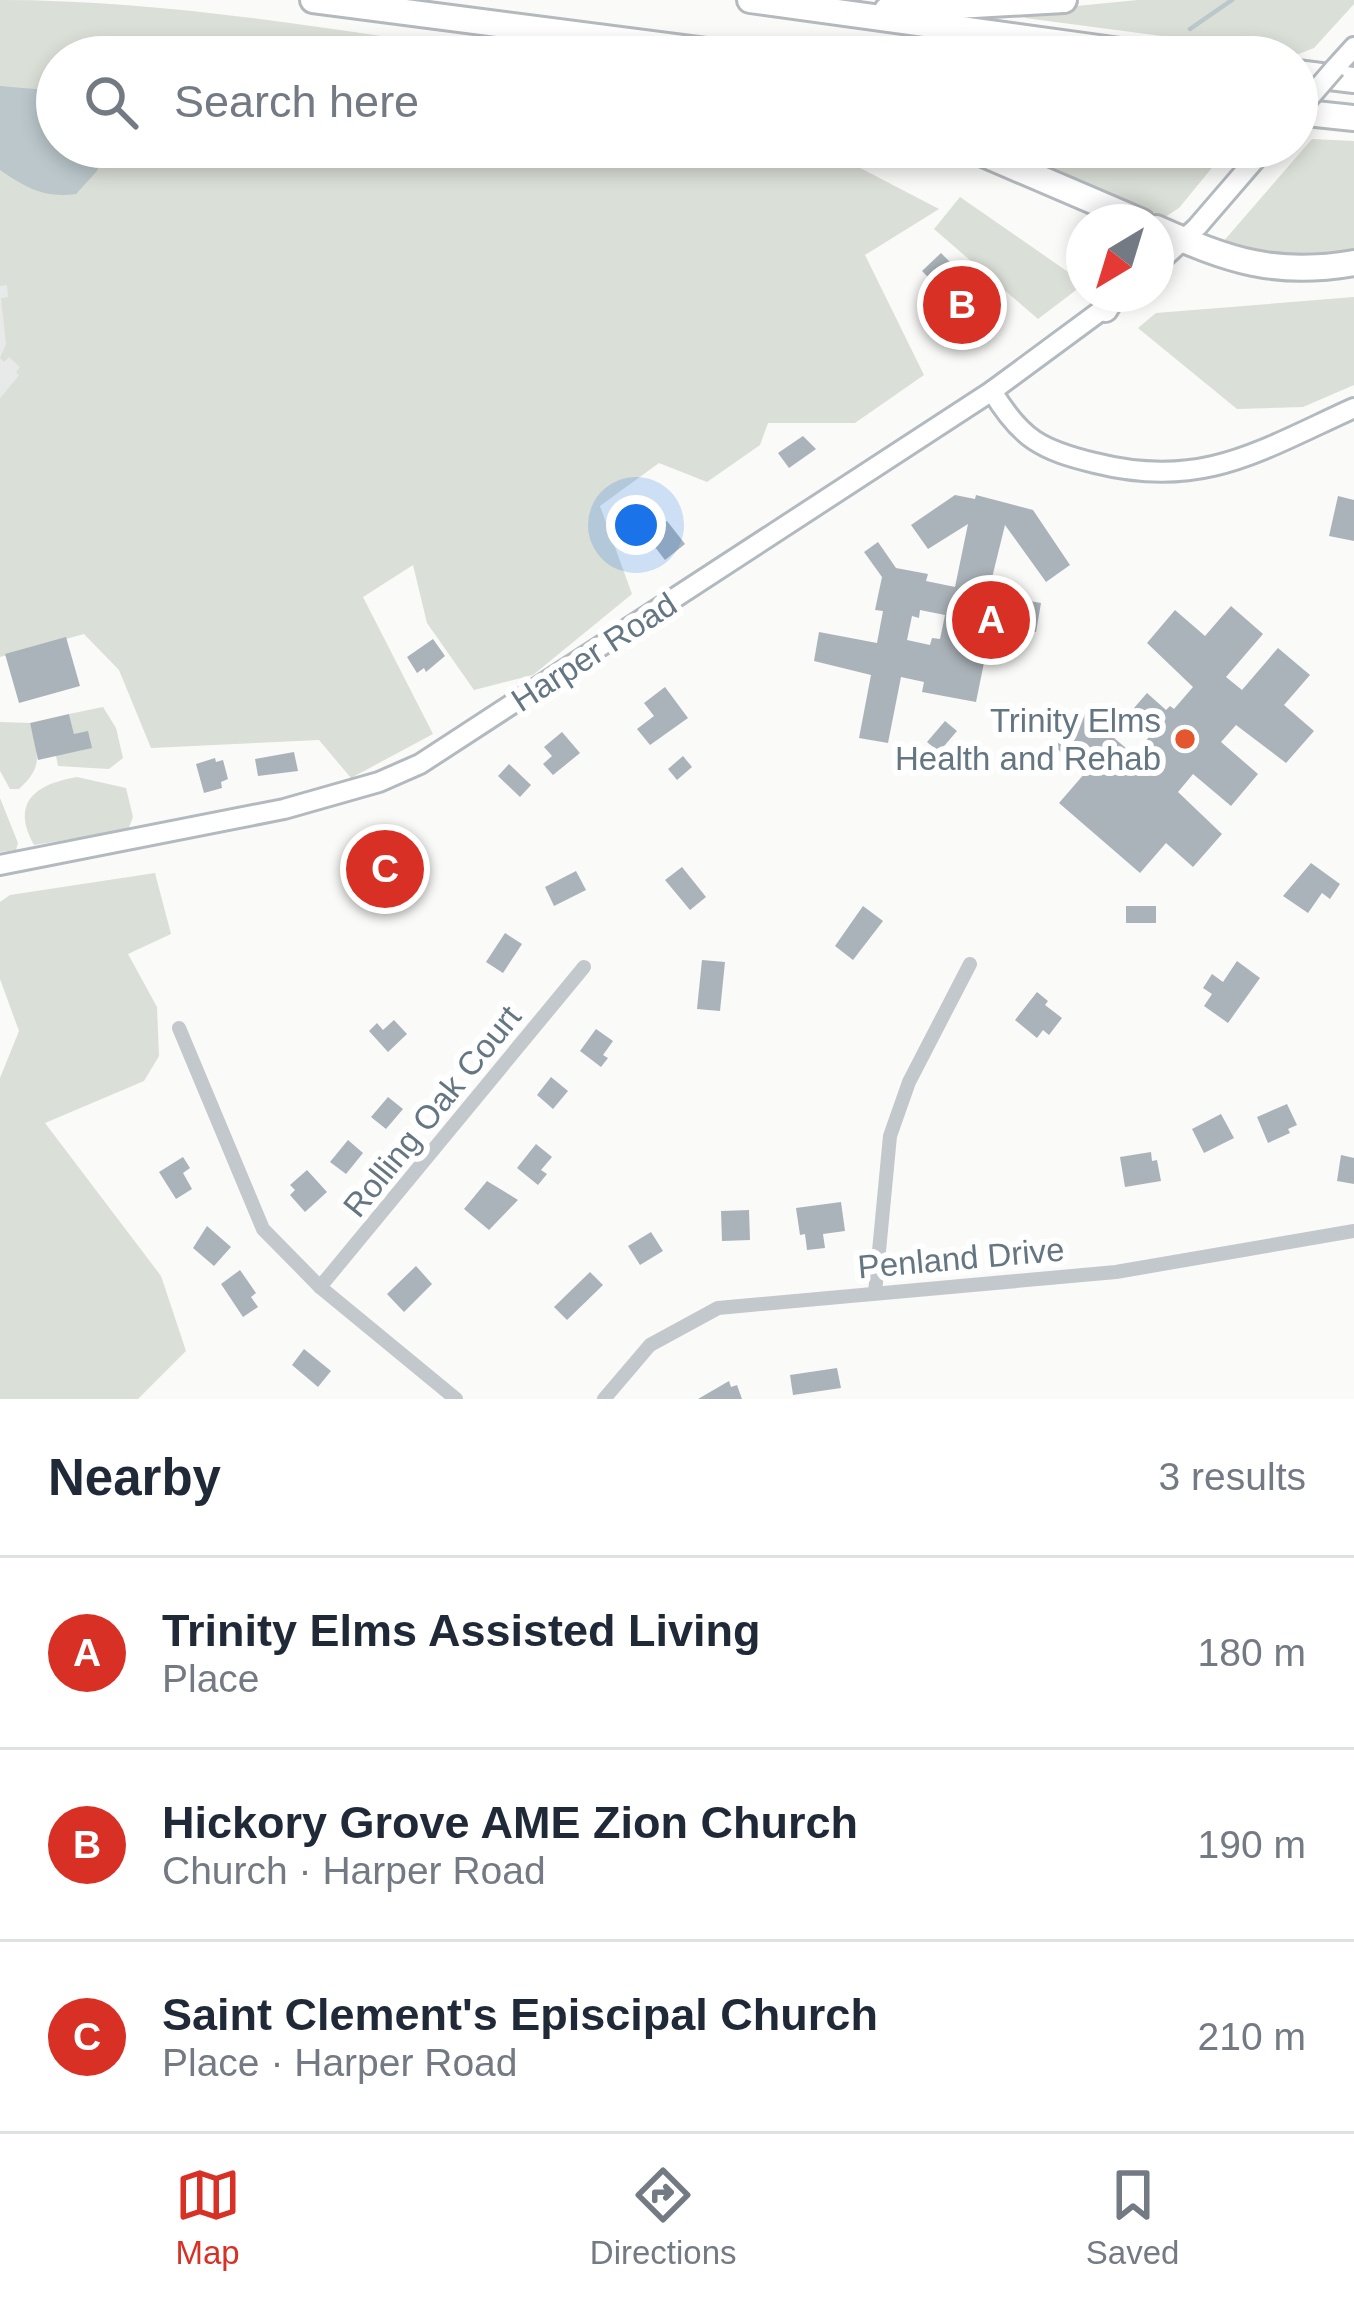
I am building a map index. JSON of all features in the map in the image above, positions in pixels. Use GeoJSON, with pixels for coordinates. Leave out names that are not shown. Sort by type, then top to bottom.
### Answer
{"type":"FeatureCollection","features":[{"type":"Feature","properties":{"kind":"highway"},"geometry":{"type":"LineString","coordinates":[[313,0],[599,36]]}},
{"type":"Feature","properties":{"kind":"highway"},"geometry":{"type":"LineString","coordinates":[[750,0],[1017,36]]}},
{"type":"Feature","properties":{"kind":"highway"},"geometry":{"type":"LineString","coordinates":[[863,14],[921,5],[1064,0]]}},
{"type":"Feature","properties":{"kind":"highway"},"geometry":{"type":"LineString","coordinates":[[1318,76],[1354,80]]}},
{"type":"Feature","properties":{"kind":"highway"},"geometry":{"type":"LineString","coordinates":[[1318,114],[1354,118]]}},
{"type":"Feature","properties":{"kind":"highway"},"geometry":{"type":"LineString","coordinates":[[1012,168],[1089,204]]}},
{"type":"Feature","properties":{"kind":"highway"},"geometry":{"type":"LineString","coordinates":[[1174,236],[1214,254],[1268,268],[1301,271],[1354,263]]}},
{"type":"Feature","properties":{"kind":"main road"},"geometry":{"type":"LineString","coordinates":[[1318,88],[1354,47]]}},
{"type":"Feature","properties":{"kind":"main road"},"geometry":{"type":"LineString","coordinates":[[1174,249],[1248,168]]}},
{"type":"Feature","properties":{"kind":"main road","name":"Harper Road"},"geometry":{"type":"LineString","coordinates":[[0,865],[284,809],[379,782],[420,764],[992,391],[1097,312]]}},
{"type":"Feature","properties":{"kind":"main road"},"geometry":{"type":"LineString","coordinates":[[992,391],[1012,422],[1037,445],[1103,466],[1168,475],[1231,462],[1354,408]]}},
{"type":"Feature","properties":{"kind":"street"},"geometry":{"type":"LineString","coordinates":[[874,1292],[890,1136],[909,1082],[970,964]]}},
{"type":"Feature","properties":{"kind":"street","name":"Rolling Oak Court"},"geometry":{"type":"LineString","coordinates":[[320,1287],[584,967]]}},
{"type":"Feature","properties":{"kind":"street"},"geometry":{"type":"LineString","coordinates":[[179,1028],[263,1229],[320,1287],[456,1399]]}},
{"type":"Feature","properties":{"kind":"street","name":"Penland Drive"},"geometry":{"type":"LineString","coordinates":[[604,1399],[650,1345],[718,1308],[1116,1272],[1354,1231]]}},
{"type":"Feature","properties":{"kind":"shaded area"},"geometry":{"type":"Polygon","coordinates":[[[0,0],[195,11],[379,36],[36,36],[36,168],[860,168],[939,209],[865,255],[924,375],[855,423],[768,423],[760,445],[707,482],[659,463],[600,506],[632,594],[533,675],[474,690],[427,623],[413,565],[363,597],[433,734],[351,778],[319,740],[151,748],[119,670],[84,634],[0,657],[0,398],[20,367],[9,357],[4,362],[0,358],[6,344],[1,298],[8,297],[7,285],[0,286],[0,0]]]}},
{"type":"Feature","properties":{"kind":"shaded area"},"geometry":{"type":"Polygon","coordinates":[[[1138,0],[1354,0],[1318,44],[1318,36],[1162,36],[1025,18],[1025,11],[1138,0]]]}},
{"type":"Feature","properties":{"kind":"shaded area"},"geometry":{"type":"Polygon","coordinates":[[[0,86],[36,89],[36,168],[98,168],[76,194],[36,190],[0,170],[0,86]]]}},
{"type":"Feature","properties":{"kind":"shaded area"},"geometry":{"type":"Polygon","coordinates":[[[1318,139],[1354,141],[1354,253],[1288,261],[1222,243],[1287,168],[1318,168],[1318,139]]]}},
{"type":"Feature","properties":{"kind":"shaded area"},"geometry":{"type":"Polygon","coordinates":[[[1046,168],[1212,168],[1174,211],[1174,204],[1133,204],[1046,168]]]}},
{"type":"Feature","properties":{"kind":"shaded area"},"geometry":{"type":"Polygon","coordinates":[[[960,197],[1066,271],[1066,298],[1038,319],[934,229],[960,197]]]}},
{"type":"Feature","properties":{"kind":"shaded area"},"geometry":{"type":"Polygon","coordinates":[[[0,268],[15,281],[25,368],[0,398],[0,268]]]}},
{"type":"Feature","properties":{"kind":"shaded area"},"geometry":{"type":"Polygon","coordinates":[[[1354,297],[1354,385],[1303,407],[1237,409],[1138,328],[1156,313],[1354,297]]]}},
{"type":"Feature","properties":{"kind":"shaded area"},"geometry":{"type":"Polygon","coordinates":[[[103,707],[116,728],[123,758],[109,769],[58,766],[56,756],[74,734],[69,714],[103,707]]]}},
{"type":"Feature","properties":{"kind":"shaded area"},"geometry":{"type":"Polygon","coordinates":[[[0,722],[30,723],[36,766],[19,789],[10,789],[0,771],[0,722]]]}},
{"type":"Feature","properties":{"kind":"shaded area"},"geometry":{"type":"Polygon","coordinates":[[[77,777],[126,788],[133,817],[128,830],[34,845],[25,817],[31,798],[39,790],[77,777]]]}},
{"type":"Feature","properties":{"kind":"shaded area"},"geometry":{"type":"Polygon","coordinates":[[[0,798],[18,843],[16,850],[0,852],[0,798]]]}},
{"type":"Feature","properties":{"kind":"shaded area"},"geometry":{"type":"Polygon","coordinates":[[[155,873],[171,934],[128,954],[157,1007],[159,1056],[144,1081],[45,1123],[161,1276],[186,1351],[138,1399],[0,1399],[0,1078],[19,1031],[0,979],[0,902],[10,895],[155,873]]]}},
{"type":"Feature","properties":{"kind":"building"},"geometry":{"type":"Polygon","coordinates":[[[941,253],[953,265],[945,273],[969,299],[977,293],[998,323],[986,334],[968,315],[958,322],[952,316],[955,309],[950,314],[928,291],[935,284],[922,271],[941,253]]]}},
{"type":"Feature","properties":{"kind":"building"},"geometry":{"type":"Polygon","coordinates":[[[803,436],[816,449],[789,468],[778,453],[803,436]]]}},
{"type":"Feature","properties":{"kind":"building"},"geometry":{"type":"Polygon","coordinates":[[[955,495],[975,499],[976,495],[1033,510],[1070,565],[1046,582],[1005,525],[988,594],[1041,603],[1036,632],[982,622],[977,646],[987,648],[976,702],[922,692],[924,682],[901,677],[888,743],[859,738],[871,675],[814,661],[819,632],[877,643],[883,611],[875,610],[882,577],[864,552],[878,542],[896,568],[928,574],[926,581],[955,587],[968,524],[928,549],[911,525],[955,495]],[[920,610],[919,618],[912,616],[907,640],[930,645],[932,638],[940,639],[945,615],[920,610]]]}},
{"type":"Feature","properties":{"kind":"building"},"geometry":{"type":"Polygon","coordinates":[[[1338,496],[1354,500],[1354,541],[1329,536],[1338,496]]]}},
{"type":"Feature","properties":{"kind":"building"},"geometry":{"type":"Polygon","coordinates":[[[667,521],[685,544],[665,560],[645,534],[667,521]]]}},
{"type":"Feature","properties":{"kind":"building","name":"Trinity Elms Health and Rehab"},"geometry":{"type":"Polygon","coordinates":[[[1231,606],[1263,634],[1226,677],[1242,690],[1278,648],[1310,675],[1284,705],[1314,731],[1286,763],[1236,725],[1221,742],[1258,774],[1231,806],[1193,774],[1178,792],[1222,834],[1193,867],[1166,843],[1140,873],[1059,803],[1085,773],[1055,747],[1085,713],[1134,755],[1154,731],[1134,708],[1147,693],[1166,710],[1174,709],[1193,687],[1147,643],[1175,610],[1205,636],[1231,606]]]}},
{"type":"Feature","properties":{"kind":"building"},"geometry":{"type":"Polygon","coordinates":[[[66,637],[80,686],[19,703],[5,654],[66,637]]]}},
{"type":"Feature","properties":{"kind":"building"},"geometry":{"type":"Polygon","coordinates":[[[433,639],[445,656],[426,672],[424,668],[417,673],[407,657],[433,639]]]}},
{"type":"Feature","properties":{"kind":"building"},"geometry":{"type":"Polygon","coordinates":[[[665,687],[688,718],[650,745],[637,729],[654,716],[644,703],[665,687]]]}},
{"type":"Feature","properties":{"kind":"building"},"geometry":{"type":"Polygon","coordinates":[[[69,714],[74,734],[88,731],[92,748],[38,760],[30,723],[69,714]]]}},
{"type":"Feature","properties":{"kind":"building"},"geometry":{"type":"Polygon","coordinates":[[[945,721],[957,731],[939,752],[927,742],[945,721]]]}},
{"type":"Feature","properties":{"kind":"building"},"geometry":{"type":"Polygon","coordinates":[[[562,732],[580,753],[553,775],[543,764],[552,756],[544,747],[562,732]]]}},
{"type":"Feature","properties":{"kind":"building"},"geometry":{"type":"Polygon","coordinates":[[[294,752],[298,771],[258,776],[255,759],[294,752]]]}},
{"type":"Feature","properties":{"kind":"building"},"geometry":{"type":"Polygon","coordinates":[[[683,756],[692,767],[677,780],[668,769],[683,756]]]}},
{"type":"Feature","properties":{"kind":"building"},"geometry":{"type":"Polygon","coordinates":[[[215,758],[216,762],[223,760],[228,779],[221,782],[222,788],[204,793],[196,764],[215,758]]]}},
{"type":"Feature","properties":{"kind":"building"},"geometry":{"type":"Polygon","coordinates":[[[509,764],[531,785],[520,797],[498,776],[509,764]]]}},
{"type":"Feature","properties":{"kind":"building"},"geometry":{"type":"Polygon","coordinates":[[[385,839],[387,849],[393,848],[403,898],[381,904],[368,854],[373,853],[370,843],[385,839]]]}},
{"type":"Feature","properties":{"kind":"building"},"geometry":{"type":"Polygon","coordinates":[[[1311,863],[1340,884],[1330,899],[1322,893],[1308,913],[1283,896],[1311,863]]]}},
{"type":"Feature","properties":{"kind":"building"},"geometry":{"type":"Polygon","coordinates":[[[682,867],[706,897],[690,910],[665,880],[682,867]]]}},
{"type":"Feature","properties":{"kind":"building"},"geometry":{"type":"Polygon","coordinates":[[[576,871],[586,890],[554,906],[545,887],[576,871]]]}},
{"type":"Feature","properties":{"kind":"building"},"geometry":{"type":"Polygon","coordinates":[[[863,906],[883,921],[853,960],[835,946],[863,906]]]}},
{"type":"Feature","properties":{"kind":"building"},"geometry":{"type":"Polygon","coordinates":[[[1126,906],[1156,906],[1156,923],[1126,923],[1126,906]]]}},
{"type":"Feature","properties":{"kind":"building"},"geometry":{"type":"Polygon","coordinates":[[[505,933],[522,944],[503,973],[486,962],[505,933]]]}},
{"type":"Feature","properties":{"kind":"building"},"geometry":{"type":"Polygon","coordinates":[[[702,960],[725,962],[720,1011],[697,1009],[702,960]]]}},
{"type":"Feature","properties":{"kind":"building"},"geometry":{"type":"Polygon","coordinates":[[[1237,961],[1260,978],[1228,1023],[1204,1006],[1212,994],[1203,988],[1212,974],[1223,982],[1237,961]]]}},
{"type":"Feature","properties":{"kind":"building"},"geometry":{"type":"Polygon","coordinates":[[[1037,992],[1062,1018],[1049,1035],[1043,1030],[1037,1038],[1015,1020],[1037,992]]]}},
{"type":"Feature","properties":{"kind":"building"},"geometry":{"type":"Polygon","coordinates":[[[394,1020],[407,1034],[388,1052],[369,1031],[377,1023],[383,1030],[394,1020]]]}},
{"type":"Feature","properties":{"kind":"building"},"geometry":{"type":"Polygon","coordinates":[[[596,1029],[613,1041],[601,1067],[580,1051],[596,1029]]]}},
{"type":"Feature","properties":{"kind":"building"},"geometry":{"type":"Polygon","coordinates":[[[551,1077],[568,1091],[553,1109],[537,1095],[551,1077]]]}},
{"type":"Feature","properties":{"kind":"building"},"geometry":{"type":"Polygon","coordinates":[[[388,1097],[403,1109],[386,1129],[371,1117],[388,1097]]]}},
{"type":"Feature","properties":{"kind":"building"},"geometry":{"type":"Polygon","coordinates":[[[1287,1104],[1297,1125],[1268,1143],[1257,1117],[1287,1104]]]}},
{"type":"Feature","properties":{"kind":"building"},"geometry":{"type":"Polygon","coordinates":[[[1221,1114],[1234,1138],[1204,1153],[1192,1129],[1221,1114]]]}},
{"type":"Feature","properties":{"kind":"building"},"geometry":{"type":"Polygon","coordinates":[[[348,1140],[363,1153],[346,1174],[330,1162],[348,1140]]]}},
{"type":"Feature","properties":{"kind":"building"},"geometry":{"type":"Polygon","coordinates":[[[536,1144],[552,1157],[541,1170],[547,1174],[538,1185],[517,1168],[536,1144]]]}},
{"type":"Feature","properties":{"kind":"building"},"geometry":{"type":"Polygon","coordinates":[[[1151,1152],[1161,1181],[1125,1187],[1120,1157],[1151,1152]]]}},
{"type":"Feature","properties":{"kind":"building"},"geometry":{"type":"Polygon","coordinates":[[[1341,1155],[1354,1158],[1354,1184],[1337,1181],[1341,1155]]]}},
{"type":"Feature","properties":{"kind":"building"},"geometry":{"type":"Polygon","coordinates":[[[183,1157],[190,1168],[183,1173],[192,1189],[176,1199],[159,1172],[183,1157]]]}},
{"type":"Feature","properties":{"kind":"building"},"geometry":{"type":"Polygon","coordinates":[[[307,1170],[327,1192],[305,1212],[290,1195],[295,1190],[290,1185],[307,1170]]]}},
{"type":"Feature","properties":{"kind":"building"},"geometry":{"type":"Polygon","coordinates":[[[487,1181],[518,1200],[489,1230],[464,1209],[487,1181]]]}},
{"type":"Feature","properties":{"kind":"building"},"geometry":{"type":"Polygon","coordinates":[[[841,1202],[845,1231],[823,1234],[825,1248],[807,1250],[796,1208],[841,1202]]]}},
{"type":"Feature","properties":{"kind":"building"},"geometry":{"type":"Polygon","coordinates":[[[749,1210],[750,1240],[722,1241],[721,1211],[749,1210]]]}},
{"type":"Feature","properties":{"kind":"building"},"geometry":{"type":"Polygon","coordinates":[[[207,1226],[231,1247],[214,1266],[193,1248],[207,1226]]]}},
{"type":"Feature","properties":{"kind":"building"},"geometry":{"type":"Polygon","coordinates":[[[651,1232],[663,1251],[640,1265],[628,1246],[651,1232]]]}},
{"type":"Feature","properties":{"kind":"building"},"geometry":{"type":"Polygon","coordinates":[[[416,1266],[432,1284],[404,1312],[387,1294],[416,1266]]]}},
{"type":"Feature","properties":{"kind":"building"},"geometry":{"type":"Polygon","coordinates":[[[240,1270],[256,1293],[251,1297],[258,1307],[243,1317],[221,1284],[240,1270]]]}},
{"type":"Feature","properties":{"kind":"building"},"geometry":{"type":"Polygon","coordinates":[[[590,1272],[603,1285],[567,1320],[554,1307],[590,1272]]]}},
{"type":"Feature","properties":{"kind":"building"},"geometry":{"type":"Polygon","coordinates":[[[304,1349],[331,1371],[318,1387],[292,1365],[304,1349]]]}},
{"type":"Feature","properties":{"kind":"building"},"geometry":{"type":"Polygon","coordinates":[[[837,1368],[841,1388],[793,1395],[790,1375],[837,1368]]]}},
{"type":"Feature","properties":{"kind":"building"},"geometry":{"type":"Polygon","coordinates":[[[729,1381],[731,1387],[737,1385],[742,1399],[698,1399],[729,1381]]]}},
{"type":"Feature","properties":{"kind":"waterway"},"geometry":{"type":"LineString","coordinates":[[1190,29],[1232,0]]}},
{"type":"Feature","properties":{"kind":"place","name":"Hickory Grove AME Zion Church"},"geometry":{"type":"Point","coordinates":[962,305]}},
{"type":"Feature","properties":{"kind":"place","name":"Trinity Elms Assisted Living"},"geometry":{"type":"Point","coordinates":[991,620]}},
{"type":"Feature","properties":{"kind":"place","name":"Trinity Elms Health and Rehab"},"geometry":{"type":"Point","coordinates":[1185,739]}},
{"type":"Feature","properties":{"kind":"place","name":"Saint Clement's Episcipal Church"},"geometry":{"type":"Point","coordinates":[385,869]}}]}
